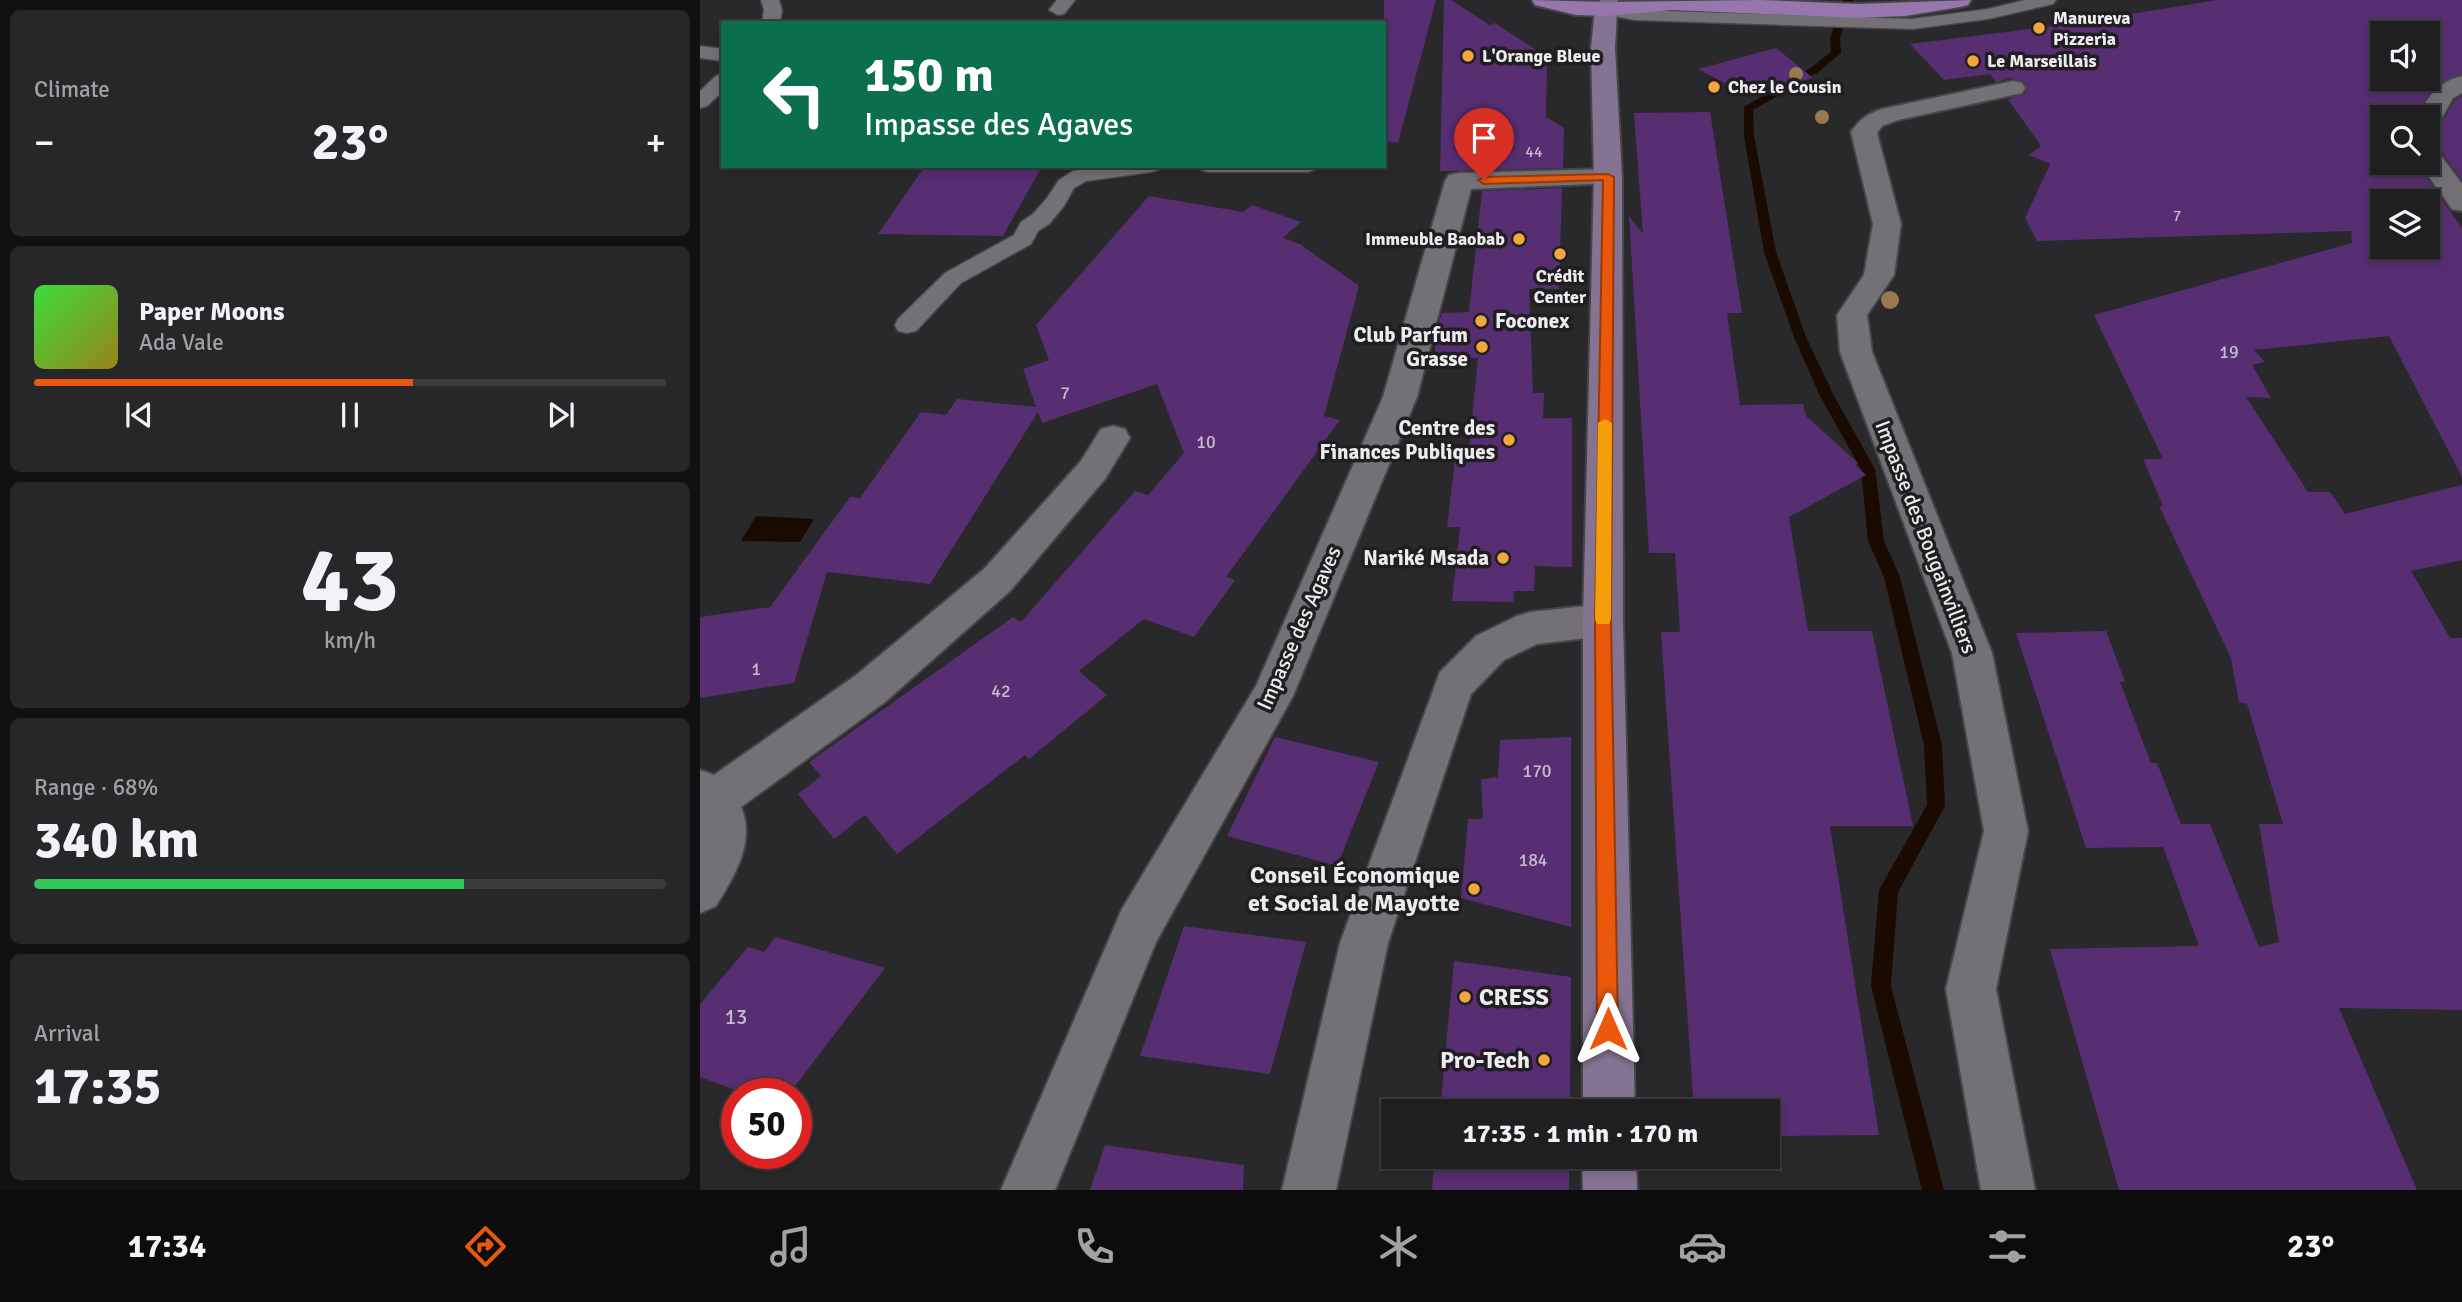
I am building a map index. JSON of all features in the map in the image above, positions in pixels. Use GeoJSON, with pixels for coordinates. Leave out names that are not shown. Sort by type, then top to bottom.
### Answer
{"type":"FeatureCollection","features":[{"type":"Feature","properties":{"kind":"main road"},"geometry":{"type":"LineString","coordinates":[[1542,0],[1576,8],[1600,3],[1672,3],[1858,11],[1905,9],[1960,0]]}},
{"type":"Feature","properties":{"kind":"main road"},"geometry":{"type":"LineString","coordinates":[[1600,3],[1608,177],[1603,620],[1609,1099]]}},
{"type":"Feature","properties":{"kind":"main road"},"geometry":{"type":"LineString","coordinates":[[1609,1169],[1610,1190]]}},
{"type":"Feature","properties":{"kind":"street"},"geometry":{"type":"LineString","coordinates":[[2437,105],[2443,93],[2462,83]]}},
{"type":"Feature","properties":{"kind":"street","name":"Impasse des Bougainvilliers"},"geometry":{"type":"LineString","coordinates":[[2008,1190],[1971,989],[2006,831],[1972,653],[1856,352],[1852,315],[1879,275],[1888,224],[1864,132],[1873,121],[1891,114],[2013,88]]}},
{"type":"Feature","properties":{"kind":"street"},"geometry":{"type":"LineString","coordinates":[[2440,173],[2462,203]]}},
{"type":"Feature","properties":{"kind":"street","name":"Impasse des Agaves"},"geometry":{"type":"LineString","coordinates":[[1028,1190],[1139,926],[1272,696],[1395,410],[1459,181],[1608,177]]}},
{"type":"Feature","properties":{"kind":"street"},"geometry":{"type":"LineString","coordinates":[[700,890],[714,869],[727,828],[708,794],[870,690],[997,580],[1093,470],[1113,438]]}},
{"type":"Feature","properties":{"kind":"street"},"geometry":{"type":"LineString","coordinates":[[1308,1190],[1364,943],[1454,684],[1490,648],[1531,628],[1603,620]]}},
{"type":"Feature","properties":{"kind":"lane"},"geometry":{"type":"LineString","coordinates":[[770,0],[773,10],[771,21]]}},
{"type":"Feature","properties":{"kind":"lane"},"geometry":{"type":"LineString","coordinates":[[1600,3],[1634,15],[1912,24],[1988,14],[2047,0]]}},
{"type":"Feature","properties":{"kind":"lane"},"geometry":{"type":"LineString","coordinates":[[700,52],[721,55]]}},
{"type":"Feature","properties":{"kind":"lane"},"geometry":{"type":"LineString","coordinates":[[700,102],[721,82]]}},
{"type":"Feature","properties":{"kind":"lane"},"geometry":{"type":"LineString","coordinates":[[907,326],[953,278],[1023,239],[1029,227],[1041,219],[1066,184],[1080,174],[1133,168]]}},
{"type":"Feature","properties":{"kind":"shaded area"},"geometry":{"type":"Polygon","coordinates":[[[756,516],[814,519],[800,542],[741,541],[756,516]]]}},
{"type":"Feature","properties":{"kind":"building"},"geometry":{"type":"Polygon","coordinates":[[[1384,0],[1436,0],[1398,143],[1386,141],[1384,0]]]}},
{"type":"Feature","properties":{"kind":"building"},"geometry":{"type":"Polygon","coordinates":[[[1444,0],[1451,0],[1490,25],[1495,23],[1547,57],[1546,117],[1564,128],[1563,168],[1440,171],[1444,0]]]}},
{"type":"Feature","properties":{"kind":"building"},"geometry":{"type":"Polygon","coordinates":[[[2218,0],[2462,0],[2462,74],[2440,84],[2440,21],[2370,21],[2370,91],[2432,91],[2422,105],[2370,105],[2370,175],[2424,175],[2434,189],[2370,189],[2370,259],[2440,259],[2440,197],[2462,228],[2462,477],[2389,336],[2254,350],[2265,362],[2252,365],[2271,398],[2246,397],[2308,492],[2330,492],[2345,514],[2462,485],[2462,560],[2411,571],[2450,638],[2462,638],[2462,1010],[2339,1008],[2417,1190],[2119,1190],[2050,949],[2199,946],[2163,847],[2086,848],[2016,633],[2106,631],[2125,682],[2120,682],[2151,763],[2157,763],[2181,824],[2210,824],[2259,947],[2279,942],[2259,824],[2283,824],[2247,704],[2239,702],[2231,658],[2159,506],[2163,506],[2143,459],[2163,459],[2094,315],[2352,243],[2351,231],[2037,241],[2025,218],[2050,164],[2029,155],[2041,146],[2008,99],[2024,94],[2027,89],[2024,82],[2012,78],[1996,82],[1990,74],[1944,80],[1910,44],[2061,25],[2218,0]]]}},
{"type":"Feature","properties":{"kind":"building"},"geometry":{"type":"Polygon","coordinates":[[[1776,48],[1813,78],[1749,96],[1698,69],[1776,48]]]}},
{"type":"Feature","properties":{"kind":"building"},"geometry":{"type":"Polygon","coordinates":[[[2462,96],[2462,180],[2440,150],[2440,126],[2455,100],[2462,96]]]}},
{"type":"Feature","properties":{"kind":"building"},"geometry":{"type":"Polygon","coordinates":[[[1710,112],[1742,313],[1727,313],[1740,405],[1803,404],[1806,416],[1858,463],[1855,465],[1866,475],[1789,517],[1808,631],[1872,631],[1913,826],[1830,826],[1879,1135],[1780,1136],[1780,1099],[1693,1099],[1661,632],[1680,632],[1675,553],[1649,553],[1629,216],[1643,234],[1634,113],[1710,112]]]}},
{"type":"Feature","properties":{"kind":"building"},"geometry":{"type":"Polygon","coordinates":[[[924,168],[1041,168],[1003,236],[878,234],[924,168]]]}},
{"type":"Feature","properties":{"kind":"building"},"geometry":{"type":"Polygon","coordinates":[[[1562,188],[1559,289],[1529,289],[1533,393],[1544,393],[1543,418],[1572,418],[1572,567],[1535,566],[1534,591],[1514,591],[1513,602],[1452,601],[1460,527],[1447,527],[1456,451],[1469,450],[1478,358],[1435,359],[1435,337],[1442,313],[1469,312],[1482,191],[1562,188]]]}},
{"type":"Feature","properties":{"kind":"building"},"geometry":{"type":"Polygon","coordinates":[[[1149,196],[1243,212],[1252,205],[1301,222],[1283,238],[1300,244],[1359,286],[1324,416],[1340,420],[1226,577],[1235,580],[1194,637],[1144,619],[1079,671],[1107,695],[1029,759],[1025,755],[897,854],[865,815],[834,839],[798,794],[821,776],[809,762],[1013,617],[1021,622],[1135,491],[1148,495],[1184,453],[1157,384],[1042,423],[1038,412],[930,584],[827,572],[794,683],[700,698],[700,617],[770,607],[850,497],[860,498],[921,412],[946,415],[957,399],[1036,407],[1023,369],[1049,360],[1036,325],[1149,196]]]}},
{"type":"Feature","properties":{"kind":"building"},"geometry":{"type":"Polygon","coordinates":[[[1275,737],[1379,762],[1337,866],[1227,836],[1275,737]]]}},
{"type":"Feature","properties":{"kind":"building"},"geometry":{"type":"Polygon","coordinates":[[[1571,737],[1571,927],[1461,898],[1468,819],[1483,819],[1481,779],[1498,777],[1500,740],[1571,737]]]}},
{"type":"Feature","properties":{"kind":"building"},"geometry":{"type":"Polygon","coordinates":[[[1184,926],[1306,942],[1270,1074],[1140,1056],[1184,926]]]}},
{"type":"Feature","properties":{"kind":"building"},"geometry":{"type":"Polygon","coordinates":[[[775,937],[885,968],[801,1078],[721,1078],[721,1085],[700,1077],[700,1004],[748,947],[764,952],[775,937]]]}},
{"type":"Feature","properties":{"kind":"building"},"geometry":{"type":"Polygon","coordinates":[[[1454,961],[1571,977],[1570,1099],[1441,1099],[1454,961]]]}},
{"type":"Feature","properties":{"kind":"building"},"geometry":{"type":"Polygon","coordinates":[[[1105,1145],[1244,1165],[1243,1190],[1090,1190],[1105,1145]]]}},
{"type":"Feature","properties":{"kind":"building"},"geometry":{"type":"Polygon","coordinates":[[[1434,1169],[1569,1169],[1569,1190],[1432,1190],[1434,1169]]]}},
{"type":"Feature","properties":{"kind":"waterway"},"geometry":{"type":"LineString","coordinates":[[1848,0],[1835,38],[1836,53],[1813,71],[1791,80],[1788,86],[1748,109],[1749,136],[1770,252],[1800,337],[1827,396],[1868,469],[1876,541],[1892,577],[1933,745],[1936,806],[1889,890],[1881,986],[1933,1190]]}},
{"type":"Feature","properties":{"kind":"slow traffic"},"geometry":{"type":"LineString","coordinates":[[1603,619],[1605,423]]}},
{"type":"Feature","properties":{"kind":"place","name":"Manureva Pizzeria"},"geometry":{"type":"Point","coordinates":[2039,28]}},
{"type":"Feature","properties":{"kind":"place","name":"L'Orange Bleue"},"geometry":{"type":"Point","coordinates":[1468,56]}},
{"type":"Feature","properties":{"kind":"place","name":"Le Marseillais"},"geometry":{"type":"Point","coordinates":[1973,61]}},
{"type":"Feature","properties":{"kind":"place","name":"Chez le Cousin"},"geometry":{"type":"Point","coordinates":[1714,87]}},
{"type":"Feature","properties":{"kind":"place","name":"Immeuble Baobab"},"geometry":{"type":"Point","coordinates":[1519,239]}},
{"type":"Feature","properties":{"kind":"place","name":"Crédit Center"},"geometry":{"type":"Point","coordinates":[1560,254]}},
{"type":"Feature","properties":{"kind":"place","name":"Foconex"},"geometry":{"type":"Point","coordinates":[1481,321]}},
{"type":"Feature","properties":{"kind":"place","name":"Club Parfum Grasse"},"geometry":{"type":"Point","coordinates":[1482,347]}},
{"type":"Feature","properties":{"kind":"place","name":"Centre des Finances Publiques"},"geometry":{"type":"Point","coordinates":[1509,440]}},
{"type":"Feature","properties":{"kind":"place","name":"Nariké Msada"},"geometry":{"type":"Point","coordinates":[1503,558]}},
{"type":"Feature","properties":{"kind":"place","name":"Conseil Économique et Social de Mayotte"},"geometry":{"type":"Point","coordinates":[1474,889]}},
{"type":"Feature","properties":{"kind":"place","name":"CRESS"},"geometry":{"type":"Point","coordinates":[1465,997]}},
{"type":"Feature","properties":{"kind":"place","name":"Pro-Tech"},"geometry":{"type":"Point","coordinates":[1544,1060]}},
{"type":"Feature","properties":{"kind":"route"},"geometry":{"type":"LineString","coordinates":[[1484,180],[1608,177],[1603,620],[1608,1029]]}}]}
